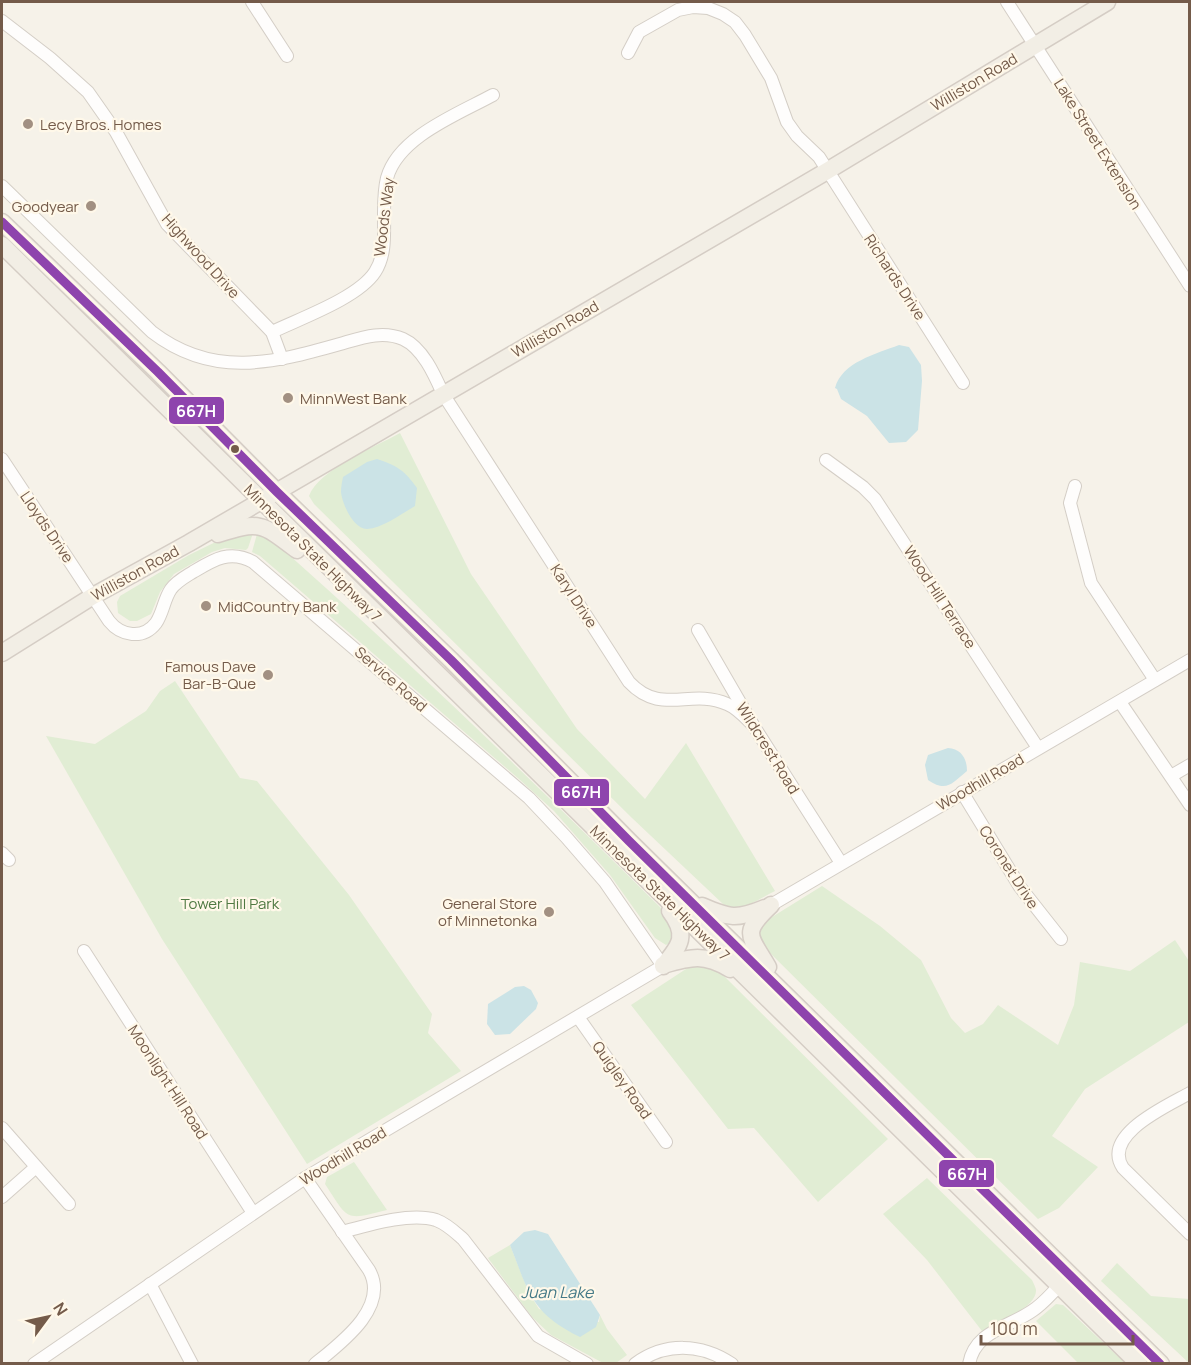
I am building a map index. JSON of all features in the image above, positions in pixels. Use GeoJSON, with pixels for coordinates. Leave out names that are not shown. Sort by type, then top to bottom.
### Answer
{"type":"FeatureCollection","features":[{"type":"Feature","properties":{"kind":"main road","name":"Williston Road"},"geometry":{"type":"LineString","coordinates":[[2,653],[93,596],[277,492],[826,171],[1106,2]]}},
{"type":"Feature","properties":{"kind":"main road","name":"Minnesota State Highway 7"},"geometry":{"type":"LineString","coordinates":[[2,222],[451,660],[629,841],[694,903],[761,982],[1060,1286],[1140,1364]]}},
{"type":"Feature","properties":{"kind":"main road","name":"Minnesota State Highway 7"},"geometry":{"type":"LineString","coordinates":[[2,246],[646,879],[761,982],[1161,1364]]}},
{"type":"Feature","properties":{"kind":"main road"},"geometry":{"type":"LineString","coordinates":[[189,543],[243,526],[255,525],[276,534],[347,586]]}},
{"type":"Feature","properties":{"kind":"main road"},"geometry":{"type":"LineString","coordinates":[[646,879],[680,925],[678,949],[663,966]]}},
{"type":"Feature","properties":{"kind":"main road"},"geometry":{"type":"LineString","coordinates":[[694,903],[722,915],[734,917],[746,916],[771,905]]}},
{"type":"Feature","properties":{"kind":"main road"},"geometry":{"type":"LineString","coordinates":[[663,966],[687,958],[704,957],[761,982],[771,973],[754,945],[751,933],[756,919],[771,905]]}},
{"type":"Feature","properties":{"kind":"street"},"geometry":{"type":"LineString","coordinates":[[252,2],[287,56]]}},
{"type":"Feature","properties":{"kind":"street","name":"Lake Street Extension"},"geometry":{"type":"LineString","coordinates":[[1007,2],[1190,286]]}},
{"type":"Feature","properties":{"kind":"street","name":"Richards Drive"},"geometry":{"type":"LineString","coordinates":[[628,53],[639,32],[678,10],[693,7],[708,8],[735,22],[771,78],[787,122],[797,136],[819,157],[963,382]]}},
{"type":"Feature","properties":{"kind":"street","name":"Highwood Drive"},"geometry":{"type":"LineString","coordinates":[[2,21],[50,58],[88,92],[116,132],[167,224],[272,332],[282,358]]}},
{"type":"Feature","properties":{"kind":"street","name":"Woods Way"},"geometry":{"type":"LineString","coordinates":[[272,332],[352,293],[365,284],[375,272],[382,256],[384,193],[387,177],[394,161],[418,137],[493,95]]}},
{"type":"Feature","properties":{"kind":"street","name":"Karyl Drive"},"geometry":{"type":"LineString","coordinates":[[2,186],[152,332],[165,342],[202,359],[242,363],[282,358],[374,335],[390,335],[404,340],[416,350],[435,377],[443,394],[629,682],[639,693],[651,699],[665,701],[699,698],[729,705],[753,725]]}},
{"type":"Feature","properties":{"kind":"street","name":"Lloyds Drive"},"geometry":{"type":"LineString","coordinates":[[2,459],[93,596]]}},
{"type":"Feature","properties":{"kind":"street","name":"Wood Hill Terrace"},"geometry":{"type":"LineString","coordinates":[[826,460],[863,487],[875,499],[1038,748]]}},
{"type":"Feature","properties":{"kind":"street"},"geometry":{"type":"LineString","coordinates":[[1075,486],[1070,503],[1091,583],[1155,680]]}},
{"type":"Feature","properties":{"kind":"street","name":"Service Road"},"geometry":{"type":"LineString","coordinates":[[93,596],[114,627],[126,634],[135,634],[156,624],[171,589],[178,582],[213,560],[229,556],[246,558],[253,562],[529,798],[605,882],[663,966]]}},
{"type":"Feature","properties":{"kind":"street","name":"Wildcrest Road"},"geometry":{"type":"LineString","coordinates":[[698,630],[753,725],[841,863]]}},
{"type":"Feature","properties":{"kind":"street","name":"Woodhill Road"},"geometry":{"type":"LineString","coordinates":[[771,905],[1190,660]]}},
{"type":"Feature","properties":{"kind":"street"},"geometry":{"type":"LineString","coordinates":[[1120,702],[1190,805]]}},
{"type":"Feature","properties":{"kind":"street"},"geometry":{"type":"LineString","coordinates":[[1171,776],[1190,765]]}},
{"type":"Feature","properties":{"kind":"street","name":"Coronet Drive"},"geometry":{"type":"LineString","coordinates":[[962,792],[1020,887],[1061,939]]}},
{"type":"Feature","properties":{"kind":"street","name":"Moonlight Hill Road"},"geometry":{"type":"LineString","coordinates":[[84,951],[253,1214]]}},
{"type":"Feature","properties":{"kind":"street","name":"Woodhill Road"},"geometry":{"type":"LineString","coordinates":[[34,1364],[305,1178],[663,966]]}},
{"type":"Feature","properties":{"kind":"street","name":"Quigley Road"},"geometry":{"type":"LineString","coordinates":[[578,1017],[666,1142]]}},
{"type":"Feature","properties":{"kind":"street"},"geometry":{"type":"LineString","coordinates":[[1190,1093],[1132,1129],[1121,1142],[1118,1156],[1123,1168],[1190,1234]]}},
{"type":"Feature","properties":{"kind":"street"},"geometry":{"type":"LineString","coordinates":[[2,1128],[69,1204]]}},
{"type":"Feature","properties":{"kind":"street"},"geometry":{"type":"LineString","coordinates":[[2,1197],[36,1167]]}},
{"type":"Feature","properties":{"kind":"street"},"geometry":{"type":"LineString","coordinates":[[305,1178],[374,1279],[374,1298],[351,1332],[341,1344],[315,1364]]}},
{"type":"Feature","properties":{"kind":"street"},"geometry":{"type":"LineString","coordinates":[[342,1232],[405,1218],[437,1220],[451,1228],[463,1239],[538,1336],[587,1364]]}},
{"type":"Feature","properties":{"kind":"street"},"geometry":{"type":"LineString","coordinates":[[150,1284],[192,1364]]}},
{"type":"Feature","properties":{"kind":"street"},"geometry":{"type":"LineString","coordinates":[[969,1364],[970,1356],[980,1341],[994,1330],[1032,1312],[1060,1286]]}},
{"type":"Feature","properties":{"kind":"street"},"geometry":{"type":"LineString","coordinates":[[635,1364],[651,1354],[681,1347],[720,1356],[732,1364]]}},
{"type":"Feature","properties":{"kind":"green space"},"geometry":{"type":"Polygon","coordinates":[[[400,433],[471,574],[577,729],[645,799],[686,743],[775,891],[742,907],[729,907],[723,904],[632,818],[314,504],[309,496],[314,486],[324,477],[348,460],[400,433]]]}},
{"type":"Feature","properties":{"kind":"green space"},"geometry":{"type":"Polygon","coordinates":[[[238,531],[253,533],[246,550],[225,548],[212,552],[174,574],[160,592],[151,614],[137,621],[130,621],[118,613],[117,602],[120,596],[189,555],[238,531]]]}},
{"type":"Feature","properties":{"kind":"green space"},"geometry":{"type":"Polygon","coordinates":[[[257,534],[270,538],[372,630],[668,915],[674,930],[671,942],[666,945],[655,938],[610,875],[554,811],[260,556],[252,552],[257,534]]]}},
{"type":"Feature","properties":{"kind":"green space","name":"Tower Hill Park"},"geometry":{"type":"Polygon","coordinates":[[[175,681],[240,778],[257,781],[349,895],[432,1014],[428,1033],[461,1071],[307,1164],[162,939],[46,736],[95,744],[146,711],[160,691],[175,681]]]}},
{"type":"Feature","properties":{"kind":"green space"},"geometry":{"type":"Polygon","coordinates":[[[822,886],[880,926],[921,960],[951,1018],[965,1033],[983,1024],[998,1005],[1058,1045],[1074,1005],[1080,962],[1130,971],[1175,940],[1189,961],[1189,1022],[1085,1089],[1052,1136],[1098,1167],[1059,1208],[1038,1219],[764,947],[759,933],[764,922],[822,886]]]}},
{"type":"Feature","properties":{"kind":"green space"},"geometry":{"type":"Polygon","coordinates":[[[701,965],[720,972],[888,1139],[818,1202],[754,1128],[728,1129],[631,1005],[689,967],[701,965]]]}},
{"type":"Feature","properties":{"kind":"green space"},"geometry":{"type":"Polygon","coordinates":[[[354,1162],[387,1210],[355,1216],[349,1215],[339,1205],[325,1184],[327,1177],[354,1162]]]}},
{"type":"Feature","properties":{"kind":"green space"},"geometry":{"type":"Polygon","coordinates":[[[927,1178],[1032,1280],[1036,1288],[1034,1297],[1023,1309],[982,1331],[927,1260],[883,1214],[927,1178]]]}},
{"type":"Feature","properties":{"kind":"green space"},"geometry":{"type":"Polygon","coordinates":[[[510,1245],[529,1293],[539,1309],[599,1322],[600,1315],[607,1329],[627,1355],[616,1363],[603,1363],[551,1335],[532,1317],[488,1258],[510,1245]]]}},
{"type":"Feature","properties":{"kind":"green space"},"geometry":{"type":"Polygon","coordinates":[[[1117,1263],[1151,1296],[1189,1299],[1189,1363],[1101,1281],[1117,1263]]]}},
{"type":"Feature","properties":{"kind":"green space"},"geometry":{"type":"Polygon","coordinates":[[[1056,1304],[1063,1305],[1125,1363],[1078,1363],[1036,1321],[1056,1304]]]}},
{"type":"Feature","properties":{"kind":"water"},"geometry":{"type":"Polygon","coordinates":[[[899,345],[909,347],[921,365],[918,430],[906,442],[889,443],[867,416],[841,399],[835,388],[839,379],[852,365],[899,345]]]}},
{"type":"Feature","properties":{"kind":"water"},"geometry":{"type":"Polygon","coordinates":[[[377,459],[400,469],[417,488],[415,506],[386,523],[367,529],[357,525],[346,509],[341,492],[343,477],[367,462],[377,459]]]}},
{"type":"Feature","properties":{"kind":"water"},"geometry":{"type":"Polygon","coordinates":[[[948,748],[962,755],[967,771],[953,783],[940,786],[928,780],[925,765],[928,755],[948,748]]]}},
{"type":"Feature","properties":{"kind":"water"},"geometry":{"type":"Polygon","coordinates":[[[524,986],[531,990],[538,1003],[536,1009],[510,1034],[495,1035],[487,1024],[488,1004],[515,987],[524,986]]]}},
{"type":"Feature","properties":{"kind":"water","name":"Juan Lake"},"geometry":{"type":"Polygon","coordinates":[[[535,1230],[548,1234],[600,1315],[596,1327],[580,1337],[541,1310],[522,1276],[510,1245],[524,1232],[535,1230]]]}},
{"type":"Feature","properties":{"kind":"transit line","name":"667H"},"geometry":{"type":"LineString","coordinates":[[2,222],[451,660],[629,841],[1160,1364]]}},
{"type":"Feature","properties":{"kind":"place","name":"Lecy Bros. Homes"},"geometry":{"type":"Point","coordinates":[28,124]}},
{"type":"Feature","properties":{"kind":"place","name":"Goodyear"},"geometry":{"type":"Point","coordinates":[91,206]}},
{"type":"Feature","properties":{"kind":"place","name":"MinnWest Bank"},"geometry":{"type":"Point","coordinates":[288,398]}},
{"type":"Feature","properties":{"kind":"place","name":"MidCountry Bank"},"geometry":{"type":"Point","coordinates":[206,606]}},
{"type":"Feature","properties":{"kind":"place","name":"Famous Dave Bar-B-Que"},"geometry":{"type":"Point","coordinates":[268,675]}},
{"type":"Feature","properties":{"kind":"place","name":"General Store of Minnetonka"},"geometry":{"type":"Point","coordinates":[549,912]}}]}
